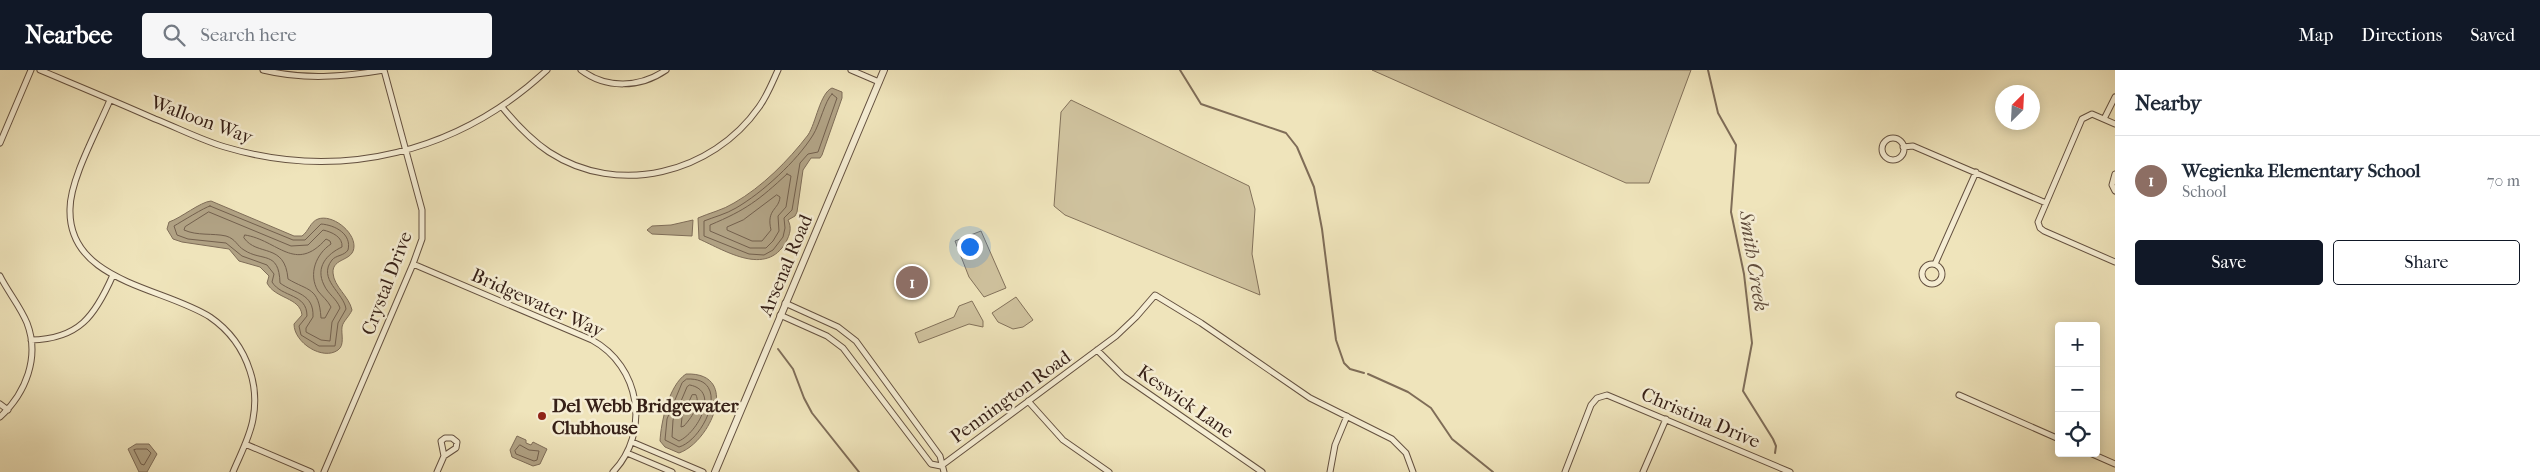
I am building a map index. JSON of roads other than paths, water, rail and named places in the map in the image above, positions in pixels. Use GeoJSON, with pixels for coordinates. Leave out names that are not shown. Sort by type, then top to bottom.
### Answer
{"type":"FeatureCollection","features":[{"type":"Feature","properties":{"kind":"street"},"geometry":{"type":"LineString","coordinates":[[0,143],[31,70]]}},
{"type":"Feature","properties":{"kind":"street","name":"Walloon Way"},"geometry":{"type":"LineString","coordinates":[[40,70],[207,141],[273,158],[336,161],[406,151],[456,132],[502,107],[547,70]]}},
{"type":"Feature","properties":{"kind":"street"},"geometry":{"type":"LineString","coordinates":[[263,70],[289,75],[326,77],[384,70]]}},
{"type":"Feature","properties":{"kind":"street","name":"Crystal Drive"},"geometry":{"type":"LineString","coordinates":[[324,472],[422,239],[424,219],[384,70]]}},
{"type":"Feature","properties":{"kind":"street"},"geometry":{"type":"LineString","coordinates":[[581,70],[598,80],[622,84],[645,81],[666,70]]}},
{"type":"Feature","properties":{"kind":"street"},"geometry":{"type":"LineString","coordinates":[[502,107],[531,139],[571,163],[610,174],[656,173],[697,160],[726,143],[759,107],[778,70]]}},
{"type":"Feature","properties":{"kind":"street"},"geometry":{"type":"LineString","coordinates":[[851,70],[879,82]]}},
{"type":"Feature","properties":{"kind":"street","name":"Arsenal Road"},"geometry":{"type":"LineString","coordinates":[[715,472],[884,70]]}},
{"type":"Feature","properties":{"kind":"street"},"geometry":{"type":"LineString","coordinates":[[2104,119],[2115,97]]}},
{"type":"Feature","properties":{"kind":"street"},"geometry":{"type":"LineString","coordinates":[[110,100],[77,178],[70,211],[74,236],[92,262],[113,274],[204,314],[218,324],[234,340],[248,366],[254,396],[253,420],[233,472]]}},
{"type":"Feature","properties":{"kind":"street"},"geometry":{"type":"LineString","coordinates":[[2115,123],[2092,114],[2082,119],[2039,219],[2040,228],[2115,262]]}},
{"type":"Feature","properties":{"kind":"street"},"geometry":{"type":"LineString","coordinates":[[1890,138],[1897,138],[1904,147],[1901,156],[1895,159],[1885,157],[1882,150],[1884,142],[1890,138]]}},
{"type":"Feature","properties":{"kind":"street"},"geometry":{"type":"LineString","coordinates":[[1904,147],[1913,146],[2046,203]]}},
{"type":"Feature","properties":{"kind":"street"},"geometry":{"type":"LineString","coordinates":[[1935,264],[1976,172]]}},
{"type":"Feature","properties":{"kind":"street"},"geometry":{"type":"LineString","coordinates":[[2115,174],[2112,182],[2115,191]]}},
{"type":"Feature","properties":{"kind":"street","name":"Bridgewater Way"},"geometry":{"type":"LineString","coordinates":[[413,264],[592,340],[605,349],[625,372],[633,390],[636,416],[632,442],[627,453],[613,472]]}},
{"type":"Feature","properties":{"kind":"street"},"geometry":{"type":"LineString","coordinates":[[1929,264],[1935,264],[1942,272],[1941,278],[1933,284],[1922,278],[1923,268],[1929,264]]}},
{"type":"Feature","properties":{"kind":"street"},"geometry":{"type":"LineString","coordinates":[[31,340],[52,338],[78,327],[98,308],[113,274]]}},
{"type":"Feature","properties":{"kind":"street"},"geometry":{"type":"LineString","coordinates":[[0,276],[21,311],[31,340],[28,375],[18,398],[0,417]]}},
{"type":"Feature","properties":{"kind":"street","name":"Pennington Road"},"geometry":{"type":"LineString","coordinates":[[943,469],[1028,400],[1128,326],[1154,295],[1201,323],[1310,398],[1347,416]]}},
{"type":"Feature","properties":{"kind":"street"},"geometry":{"type":"LineString","coordinates":[[786,303],[838,326],[856,341],[940,456],[943,469]]}},
{"type":"Feature","properties":{"kind":"street"},"geometry":{"type":"LineString","coordinates":[[780,315],[832,339],[846,351],[931,464],[943,469]]}},
{"type":"Feature","properties":{"kind":"street","name":"Keswick Lane"},"geometry":{"type":"LineString","coordinates":[[1097,350],[1123,376],[1262,472]]}},
{"type":"Feature","properties":{"kind":"street"},"geometry":{"type":"LineString","coordinates":[[863,372],[873,364]]}},
{"type":"Feature","properties":{"kind":"street","name":"Christina Drive"},"geometry":{"type":"LineString","coordinates":[[1564,472],[1591,405],[1599,397],[1611,395],[1790,472]]}},
{"type":"Feature","properties":{"kind":"street"},"geometry":{"type":"LineString","coordinates":[[1959,395],[2055,438]]}},
{"type":"Feature","properties":{"kind":"street"},"geometry":{"type":"LineString","coordinates":[[1028,400],[1063,440],[1109,472]]}},
{"type":"Feature","properties":{"kind":"street"},"geometry":{"type":"LineString","coordinates":[[0,404],[8,410]]}},
{"type":"Feature","properties":{"kind":"street"},"geometry":{"type":"LineString","coordinates":[[899,421],[910,413]]}},
{"type":"Feature","properties":{"kind":"street"},"geometry":{"type":"LineString","coordinates":[[1330,472],[1335,445],[1347,416],[1392,438],[1406,453],[1413,472]]}},
{"type":"Feature","properties":{"kind":"street"},"geometry":{"type":"LineString","coordinates":[[1643,472],[1666,419]]}},
{"type":"Feature","properties":{"kind":"street"},"geometry":{"type":"LineString","coordinates":[[632,442],[703,472]]}},
{"type":"Feature","properties":{"kind":"street"},"geometry":{"type":"LineString","coordinates":[[245,444],[311,472]]}},
{"type":"Feature","properties":{"kind":"street"},"geometry":{"type":"LineString","coordinates":[[627,453],[672,472]]}},
{"type":"Feature","properties":{"kind":"street"},"geometry":{"type":"LineString","coordinates":[[437,472],[444,456]]}},
{"type":"Feature","properties":{"kind":"street"},"geometry":{"type":"LineString","coordinates":[[2099,457],[2115,464]]}},
{"type":"Feature","properties":{"kind":"water"},"geometry":{"type":"Polygon","coordinates":[[[832,88],[842,92],[842,98],[822,155],[820,158],[811,158],[803,170],[797,212],[795,216],[788,220],[790,226],[789,234],[786,242],[778,252],[768,258],[757,260],[733,254],[699,239],[698,218],[734,203],[774,173],[808,135],[824,96],[832,88]]]}},
{"type":"Feature","properties":{"kind":"water"},"geometry":{"type":"Polygon","coordinates":[[[211,201],[294,236],[302,236],[315,220],[324,218],[336,221],[346,230],[353,240],[353,251],[351,255],[336,264],[333,273],[336,283],[348,300],[352,310],[343,325],[342,342],[338,350],[332,353],[317,352],[299,338],[294,324],[302,315],[300,309],[292,301],[271,288],[267,283],[269,276],[260,267],[239,261],[229,249],[173,239],[167,229],[169,222],[201,204],[211,201]]]}},
{"type":"Feature","properties":{"kind":"water"},"geometry":{"type":"Polygon","coordinates":[[[693,220],[692,236],[652,234],[647,230],[652,226],[671,225],[693,220]]]}},
{"type":"Feature","properties":{"kind":"water"},"geometry":{"type":"Polygon","coordinates":[[[686,374],[703,376],[713,384],[716,395],[715,409],[710,423],[701,436],[691,446],[679,453],[665,447],[660,441],[667,404],[675,386],[686,374]]]}},
{"type":"Feature","properties":{"kind":"water"},"geometry":{"type":"Polygon","coordinates":[[[517,436],[526,440],[526,443],[531,445],[533,442],[547,449],[540,464],[533,466],[512,457],[510,450],[517,436]]]}},
{"type":"Feature","properties":{"kind":"water"},"geometry":{"type":"Polygon","coordinates":[[[136,444],[149,444],[157,454],[147,472],[139,472],[128,449],[136,444]]]}},
{"type":"Feature","properties":{"kind":"waterway"},"geometry":{"type":"LineString","coordinates":[[1180,70],[1201,104],[1286,133],[1297,147],[1314,187],[1322,229],[1336,340],[1344,363],[1350,369],[1364,373]]}},
{"type":"Feature","properties":{"kind":"waterway","name":"Smith Creek"},"geometry":{"type":"LineString","coordinates":[[1708,70],[1718,113],[1736,145],[1731,212],[1744,274],[1752,343],[1743,391],[1773,439],[1776,446],[1775,453]]}},
{"type":"Feature","properties":{"kind":"waterway"},"geometry":{"type":"LineString","coordinates":[[778,349],[793,369],[812,413],[859,472]]}},
{"type":"Feature","properties":{"kind":"waterway"},"geometry":{"type":"LineString","coordinates":[[1368,374],[1408,392],[1431,408],[1452,439],[1493,472]]}},
{"type":"Feature","properties":{"kind":"place","name":"Wegienka Elementary School"},"geometry":{"type":"Point","coordinates":[912,282]}},
{"type":"Feature","properties":{"kind":"place","name":"Del Webb Bridgewater Clubhouse"},"geometry":{"type":"Point","coordinates":[542,416]}}]}
